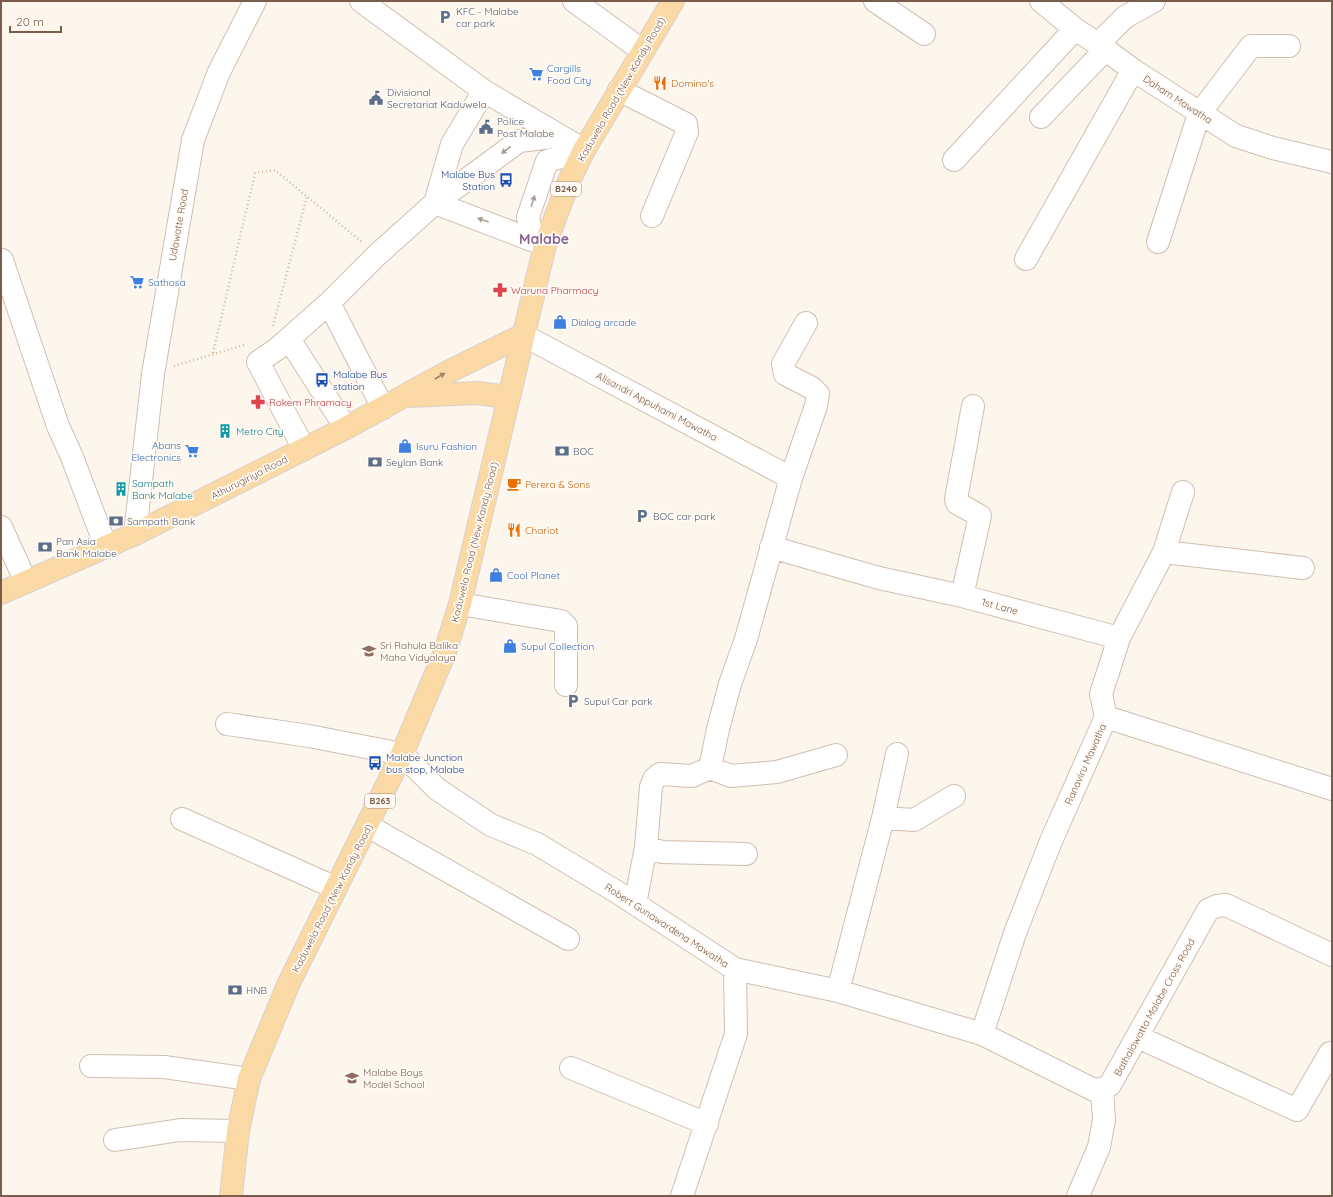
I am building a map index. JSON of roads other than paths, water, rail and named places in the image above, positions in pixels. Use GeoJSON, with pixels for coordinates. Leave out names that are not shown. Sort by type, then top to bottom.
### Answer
{"type":"FeatureCollection","features":[{"type":"Feature","properties":{"kind":"main road","name":"Kaduwela Road (New Kandy Road)"},"geometry":{"type":"LineString","coordinates":[[231,1196],[238,1131],[249,1079],[288,985],[368,826],[402,754],[445,652],[460,604],[523,335],[539,242],[569,181],[576,145],[619,90],[673,1]]}},
{"type":"Feature","properties":{"kind":"main road","name":"Athurugiriya Road"},"geometry":{"type":"LineString","coordinates":[[1,593],[135,534],[346,428],[446,373],[523,335]]}},
{"type":"Feature","properties":{"kind":"main road","name":"Athurugiriya Road"},"geometry":{"type":"LineString","coordinates":[[406,396],[477,393],[508,397]]}},
{"type":"Feature","properties":{"kind":"street","name":"Udawatte Road"},"geometry":{"type":"LineString","coordinates":[[135,534],[152,374],[193,140],[218,72],[255,1]]}},
{"type":"Feature","properties":{"kind":"street"},"geometry":{"type":"LineString","coordinates":[[361,1],[484,91],[576,145]]}},
{"type":"Feature","properties":{"kind":"street"},"geometry":{"type":"LineString","coordinates":[[574,1],[643,51]]}},
{"type":"Feature","properties":{"kind":"street"},"geometry":{"type":"LineString","coordinates":[[874,1],[924,34]]}},
{"type":"Feature","properties":{"kind":"street","name":"Daham Mawatha"},"geometry":{"type":"LineString","coordinates":[[1041,1],[1076,29],[1102,46],[1133,70],[1199,114],[1236,136],[1274,148],[1332,162]]}},
{"type":"Feature","properties":{"kind":"street"},"geometry":{"type":"LineString","coordinates":[[1041,117],[1125,17],[1154,1]]}},
{"type":"Feature","properties":{"kind":"street"},"geometry":{"type":"LineString","coordinates":[[954,160],[1076,29]]}},
{"type":"Feature","properties":{"kind":"street"},"geometry":{"type":"LineString","coordinates":[[1158,242],[1199,114],[1251,46],[1289,46]]}},
{"type":"Feature","properties":{"kind":"street"},"geometry":{"type":"LineString","coordinates":[[1026,259],[1133,70]]}},
{"type":"Feature","properties":{"kind":"street"},"geometry":{"type":"LineString","coordinates":[[619,90],[686,124],[687,132],[652,216]]}},
{"type":"Feature","properties":{"kind":"street"},"geometry":{"type":"LineString","coordinates":[[435,203],[452,144],[484,91]]}},
{"type":"Feature","properties":{"kind":"street"},"geometry":{"type":"LineString","coordinates":[[304,449],[258,362],[280,334],[329,303],[377,255],[435,203],[519,141],[551,137],[576,145]]}},
{"type":"Feature","properties":{"kind":"street"},"geometry":{"type":"LineString","coordinates":[[539,242],[528,217],[547,161],[576,145]]}},
{"type":"Feature","properties":{"kind":"street"},"geometry":{"type":"LineString","coordinates":[[435,203],[539,242]]}},
{"type":"Feature","properties":{"kind":"street"},"geometry":{"type":"LineString","coordinates":[[2,260],[58,426],[72,457],[106,547]]}},
{"type":"Feature","properties":{"kind":"street"},"geometry":{"type":"LineString","coordinates":[[329,303],[383,408]]}},
{"type":"Feature","properties":{"kind":"street"},"geometry":{"type":"LineString","coordinates":[[710,768],[722,714],[746,639],[791,478],[816,406],[818,394],[812,388],[785,374],[783,364],[806,323]]}},
{"type":"Feature","properties":{"kind":"street"},"geometry":{"type":"LineString","coordinates":[[280,334],[346,428]]}},
{"type":"Feature","properties":{"kind":"street","name":"Alisandri Appuhami Mawatha"},"geometry":{"type":"LineString","coordinates":[[523,335],[791,478]]}},
{"type":"Feature","properties":{"kind":"street"},"geometry":{"type":"LineString","coordinates":[[962,596],[980,516],[956,503],[973,406]]}},
{"type":"Feature","properties":{"kind":"street"},"geometry":{"type":"LineString","coordinates":[[1106,717],[1101,694],[1119,638],[1164,552],[1183,492]]}},
{"type":"Feature","properties":{"kind":"street"},"geometry":{"type":"LineString","coordinates":[[1,527],[26,582]]}},
{"type":"Feature","properties":{"kind":"street","name":"1st Lane"},"geometry":{"type":"LineString","coordinates":[[771,547],[879,578],[962,596],[1119,638]]}},
{"type":"Feature","properties":{"kind":"street"},"geometry":{"type":"LineString","coordinates":[[1164,552],[1303,568]]}},
{"type":"Feature","properties":{"kind":"street"},"geometry":{"type":"LineString","coordinates":[[460,604],[561,621],[566,626],[566,685]]}},
{"type":"Feature","properties":{"kind":"street","name":"Ranaviru Mawatha"},"geometry":{"type":"LineString","coordinates":[[982,1034],[1023,912],[1051,841],[1106,717],[1332,789]]}},
{"type":"Feature","properties":{"kind":"street"},"geometry":{"type":"LineString","coordinates":[[227,724],[309,736],[402,754]]}},
{"type":"Feature","properties":{"kind":"street","name":"Robert Gunawardena Mawatha"},"geometry":{"type":"LineString","coordinates":[[402,754],[438,789],[491,825],[537,844],[635,904],[735,969],[736,1034],[682,1196]]}},
{"type":"Feature","properties":{"kind":"street"},"geometry":{"type":"LineString","coordinates":[[838,991],[883,818],[897,754]]}},
{"type":"Feature","properties":{"kind":"street"},"geometry":{"type":"LineString","coordinates":[[635,904],[646,847],[652,787],[654,779],[660,774],[692,776],[710,768],[731,776],[777,772],[836,755]]}},
{"type":"Feature","properties":{"kind":"street"},"geometry":{"type":"LineString","coordinates":[[883,818],[914,820],[954,796]]}},
{"type":"Feature","properties":{"kind":"street"},"geometry":{"type":"LineString","coordinates":[[182,819],[336,888]]}},
{"type":"Feature","properties":{"kind":"street"},"geometry":{"type":"LineString","coordinates":[[368,826],[568,939]]}},
{"type":"Feature","properties":{"kind":"street"},"geometry":{"type":"LineString","coordinates":[[646,847],[662,852],[746,854]]}},
{"type":"Feature","properties":{"kind":"street","name":"Bathalawatta Malabe Cross Road"},"geometry":{"type":"LineString","coordinates":[[1102,1089],[1110,1085],[1208,910],[1226,906],[1332,955]]}},
{"type":"Feature","properties":{"kind":"street"},"geometry":{"type":"LineString","coordinates":[[735,969],[838,991],[982,1034],[1094,1090],[1102,1089],[1104,1120],[1099,1146],[1078,1196]]}},
{"type":"Feature","properties":{"kind":"street"},"geometry":{"type":"LineString","coordinates":[[1138,1037],[1297,1110],[1330,1053],[1332,1054]]}},
{"type":"Feature","properties":{"kind":"street"},"geometry":{"type":"LineString","coordinates":[[91,1066],[164,1067],[249,1079]]}},
{"type":"Feature","properties":{"kind":"street"},"geometry":{"type":"LineString","coordinates":[[571,1068],[707,1124]]}},
{"type":"Feature","properties":{"kind":"street"},"geometry":{"type":"LineString","coordinates":[[115,1140],[180,1130],[238,1131]]}},
{"type":"Feature","properties":{"kind":"place","name":"KFC - Malabe car park"},"geometry":{"type":"Point","coordinates":[445,17]}},
{"type":"Feature","properties":{"kind":"place","name":"Cargills Food City"},"geometry":{"type":"Point","coordinates":[536,74]}},
{"type":"Feature","properties":{"kind":"place","name":"Domino's"},"geometry":{"type":"Point","coordinates":[660,83]}},
{"type":"Feature","properties":{"kind":"place","name":"Divisional Secretariat Kaduwela"},"geometry":{"type":"Point","coordinates":[376,98]}},
{"type":"Feature","properties":{"kind":"place","name":"Police Post Malabe"},"geometry":{"type":"Point","coordinates":[486,127]}},
{"type":"Feature","properties":{"kind":"place","name":"Malabe Bus Station"},"geometry":{"type":"Point","coordinates":[506,180]}},
{"type":"Feature","properties":{"kind":"place","name":"Sathosa"},"geometry":{"type":"Point","coordinates":[137,282]}},
{"type":"Feature","properties":{"kind":"place","name":"Waruna Pharmacy"},"geometry":{"type":"Point","coordinates":[500,290]}},
{"type":"Feature","properties":{"kind":"place","name":"Dialog arcade"},"geometry":{"type":"Point","coordinates":[560,322]}},
{"type":"Feature","properties":{"kind":"place","name":"Malabe Bus station"},"geometry":{"type":"Point","coordinates":[322,380]}},
{"type":"Feature","properties":{"kind":"place","name":"Rokem Phramacy"},"geometry":{"type":"Point","coordinates":[258,402]}},
{"type":"Feature","properties":{"kind":"place","name":"Metro City"},"geometry":{"type":"Point","coordinates":[225,431]}},
{"type":"Feature","properties":{"kind":"place","name":"Isuru Fashion"},"geometry":{"type":"Point","coordinates":[405,446]}},
{"type":"Feature","properties":{"kind":"place","name":"Abans Electronics"},"geometry":{"type":"Point","coordinates":[192,451]}},
{"type":"Feature","properties":{"kind":"place","name":"BOC"},"geometry":{"type":"Point","coordinates":[562,451]}},
{"type":"Feature","properties":{"kind":"place","name":"Seylan Bank"},"geometry":{"type":"Point","coordinates":[375,462]}},
{"type":"Feature","properties":{"kind":"place","name":"Perera & Sons"},"geometry":{"type":"Point","coordinates":[514,484]}},
{"type":"Feature","properties":{"kind":"place","name":"Sampath Bank Malabe"},"geometry":{"type":"Point","coordinates":[121,489]}},
{"type":"Feature","properties":{"kind":"place","name":"BOC car park"},"geometry":{"type":"Point","coordinates":[642,516]}},
{"type":"Feature","properties":{"kind":"place","name":"Sampath Bank"},"geometry":{"type":"Point","coordinates":[116,521]}},
{"type":"Feature","properties":{"kind":"place","name":"Chariot"},"geometry":{"type":"Point","coordinates":[514,530]}},
{"type":"Feature","properties":{"kind":"place","name":"Pan Asia Bank Malabe"},"geometry":{"type":"Point","coordinates":[45,547]}},
{"type":"Feature","properties":{"kind":"place","name":"Cool Planet"},"geometry":{"type":"Point","coordinates":[496,575]}},
{"type":"Feature","properties":{"kind":"place","name":"Supul Collection"},"geometry":{"type":"Point","coordinates":[510,646]}},
{"type":"Feature","properties":{"kind":"place","name":"Sri Rahula Balika Maha Vidyalaya"},"geometry":{"type":"Point","coordinates":[369,651]}},
{"type":"Feature","properties":{"kind":"place","name":"Supul Car park"},"geometry":{"type":"Point","coordinates":[573,701]}},
{"type":"Feature","properties":{"kind":"place","name":"Malabe Junction bus stop, Malabe"},"geometry":{"type":"Point","coordinates":[375,763]}},
{"type":"Feature","properties":{"kind":"place","name":"HNB"},"geometry":{"type":"Point","coordinates":[235,990]}},
{"type":"Feature","properties":{"kind":"place","name":"Malabe Boys Model School"},"geometry":{"type":"Point","coordinates":[352,1078]}},
{"type":"Feature","properties":{"kind":"district","name":"Malabe"},"geometry":{"type":"Point","coordinates":[544,239]}}]}
